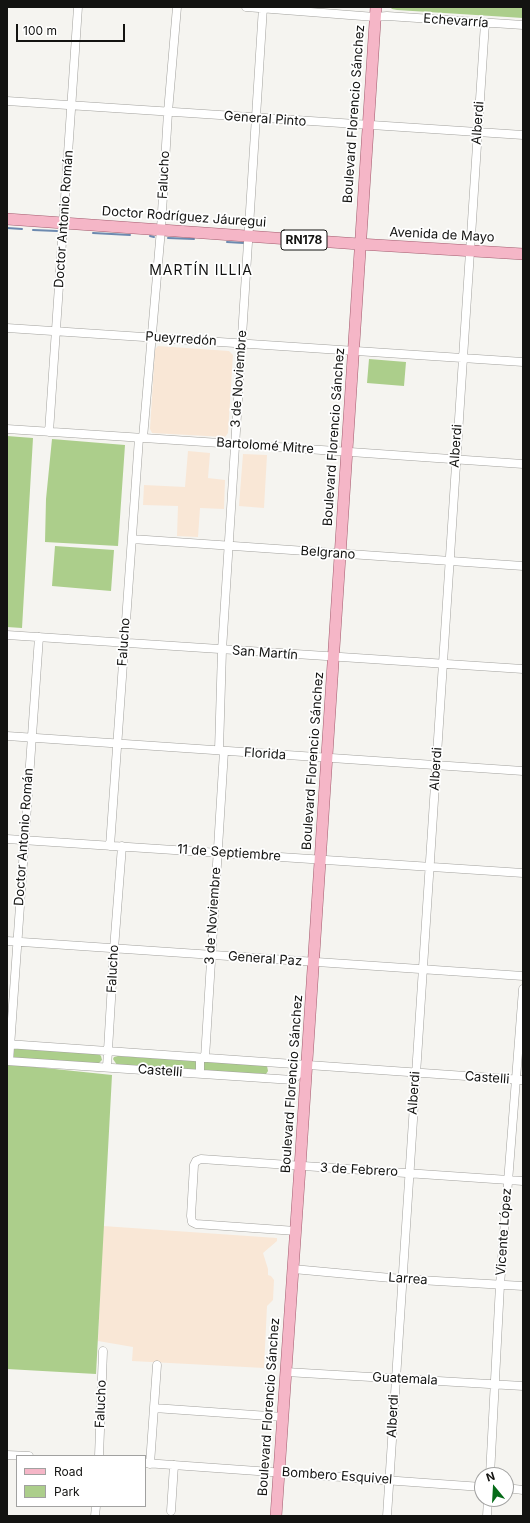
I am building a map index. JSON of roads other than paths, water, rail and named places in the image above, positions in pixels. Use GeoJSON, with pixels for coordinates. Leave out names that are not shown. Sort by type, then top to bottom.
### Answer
{"type":"FeatureCollection","features":[{"type":"Feature","properties":{"kind":"main road","name":"Boulevard Florencio Sánchez"},"geometry":{"type":"LineString","coordinates":[[276,1516],[348,452],[359,244],[376,12]]}},
{"type":"Feature","properties":{"kind":"main road","name":"Doctor Rodríguez Jáuregui"},"geometry":{"type":"LineString","coordinates":[[7,219],[359,244]]}},
{"type":"Feature","properties":{"kind":"main road","name":"Avenida de Mayo"},"geometry":{"type":"LineString","coordinates":[[359,244],[523,254]]}},
{"type":"Feature","properties":{"kind":"street","name":"Doctor Antonio Román"},"geometry":{"type":"LineString","coordinates":[[49,432],[78,7]]}},
{"type":"Feature","properties":{"kind":"street","name":"Falucho"},"geometry":{"type":"LineString","coordinates":[[110,846],[132,539],[161,229],[168,112],[177,7]]}},
{"type":"Feature","properties":{"kind":"street","name":"Echevarría"},"geometry":{"type":"LineString","coordinates":[[246,7],[376,12],[387,16],[523,25]]}},
{"type":"Feature","properties":{"kind":"street","name":"3 de Noviembre"},"geometry":{"type":"LineString","coordinates":[[200,1073],[203,1058],[218,853],[222,750],[222,650],[263,8]]}},
{"type":"Feature","properties":{"kind":"street","name":"Alberdi"},"geometry":{"type":"LineString","coordinates":[[386,1516],[485,23]]}},
{"type":"Feature","properties":{"kind":"street","name":"General Pinto"},"geometry":{"type":"LineString","coordinates":[[7,101],[367,126],[523,135]]}},
{"type":"Feature","properties":{"kind":"street","name":"Pueyrredón"},"geometry":{"type":"LineString","coordinates":[[7,328],[57,332],[151,336],[523,362]]}},
{"type":"Feature","properties":{"kind":"street","name":"Bartolomé Mitre"},"geometry":{"type":"LineString","coordinates":[[7,429],[523,464]]}},
{"type":"Feature","properties":{"kind":"street","name":"Belgrano"},"geometry":{"type":"LineString","coordinates":[[132,539],[523,566]]}},
{"type":"Feature","properties":{"kind":"street","name":"San Martín"},"geometry":{"type":"LineString","coordinates":[[7,635],[523,669]]}},
{"type":"Feature","properties":{"kind":"street","name":"Doctor Antonio Román"},"geometry":{"type":"LineString","coordinates":[[8,1061],[30,738],[39,637]]}},
{"type":"Feature","properties":{"kind":"street","name":"Florida"},"geometry":{"type":"LineString","coordinates":[[7,736],[523,771]]}},
{"type":"Feature","properties":{"kind":"street","name":"11 de Septiembre"},"geometry":{"type":"LineString","coordinates":[[7,839],[523,873]]}},
{"type":"Feature","properties":{"kind":"street","name":"Falucho"},"geometry":{"type":"LineString","coordinates":[[107,1067],[122,846]]}},
{"type":"Feature","properties":{"kind":"street","name":"General Paz"},"geometry":{"type":"LineString","coordinates":[[7,941],[523,976]]}},
{"type":"Feature","properties":{"kind":"street","name":"Vicente López"},"geometry":{"type":"LineString","coordinates":[[490,1467],[500,1285],[508,1180],[520,1080],[523,989]]}},
{"type":"Feature","properties":{"kind":"street","name":"Castelli"},"geometry":{"type":"LineString","coordinates":[[9,1044],[520,1080]]}},
{"type":"Feature","properties":{"kind":"street","name":"Castelli"},"geometry":{"type":"LineString","coordinates":[[8,1061],[293,1080],[307,1064]]}},
{"type":"Feature","properties":{"kind":"street","name":"3 de Febrero"},"geometry":{"type":"LineString","coordinates":[[296,1231],[196,1224],[192,1222],[191,1216],[196,1161],[201,1159],[523,1182]]}},
{"type":"Feature","properties":{"kind":"street","name":"Larrea"},"geometry":{"type":"LineString","coordinates":[[293,1269],[402,1279],[523,1286]]}},
{"type":"Feature","properties":{"kind":"street","name":"Falucho"},"geometry":{"type":"LineString","coordinates":[[99,1455],[103,1351]]}},
{"type":"Feature","properties":{"kind":"street"},"geometry":{"type":"LineString","coordinates":[[147,1464],[154,1408],[157,1365]]}},
{"type":"Feature","properties":{"kind":"street","name":"Guatemala"},"geometry":{"type":"LineString","coordinates":[[286,1372],[523,1386]]}},
{"type":"Feature","properties":{"kind":"street"},"geometry":{"type":"LineString","coordinates":[[154,1408],[283,1417]]}},
{"type":"Feature","properties":{"kind":"street","name":"Bombero Esquivel"},"geometry":{"type":"LineString","coordinates":[[147,1464],[474,1486]]}},
{"type":"Feature","properties":{"kind":"street"},"geometry":{"type":"LineString","coordinates":[[171,1511],[174,1465]]}},
{"type":"Feature","properties":{"kind":"waterway"},"geometry":{"type":"LineString","coordinates":[[7,228],[22,229]]}},
{"type":"Feature","properties":{"kind":"waterway"},"geometry":{"type":"LineString","coordinates":[[33,230],[57,231]]}},
{"type":"Feature","properties":{"kind":"waterway"},"geometry":{"type":"LineString","coordinates":[[93,233],[130,235]]}},
{"type":"Feature","properties":{"kind":"waterway"},"geometry":{"type":"LineString","coordinates":[[150,236],[154,237]]}},
{"type":"Feature","properties":{"kind":"waterway"},"geometry":{"type":"LineString","coordinates":[[168,238],[194,239]]}},
{"type":"Feature","properties":{"kind":"waterway"},"geometry":{"type":"LineString","coordinates":[[227,242],[244,243]]}},
{"type":"Feature","properties":{"kind":"district","name":"MARTÍN ILLIA"},"geometry":{"type":"Point","coordinates":[201,271]}}]}
